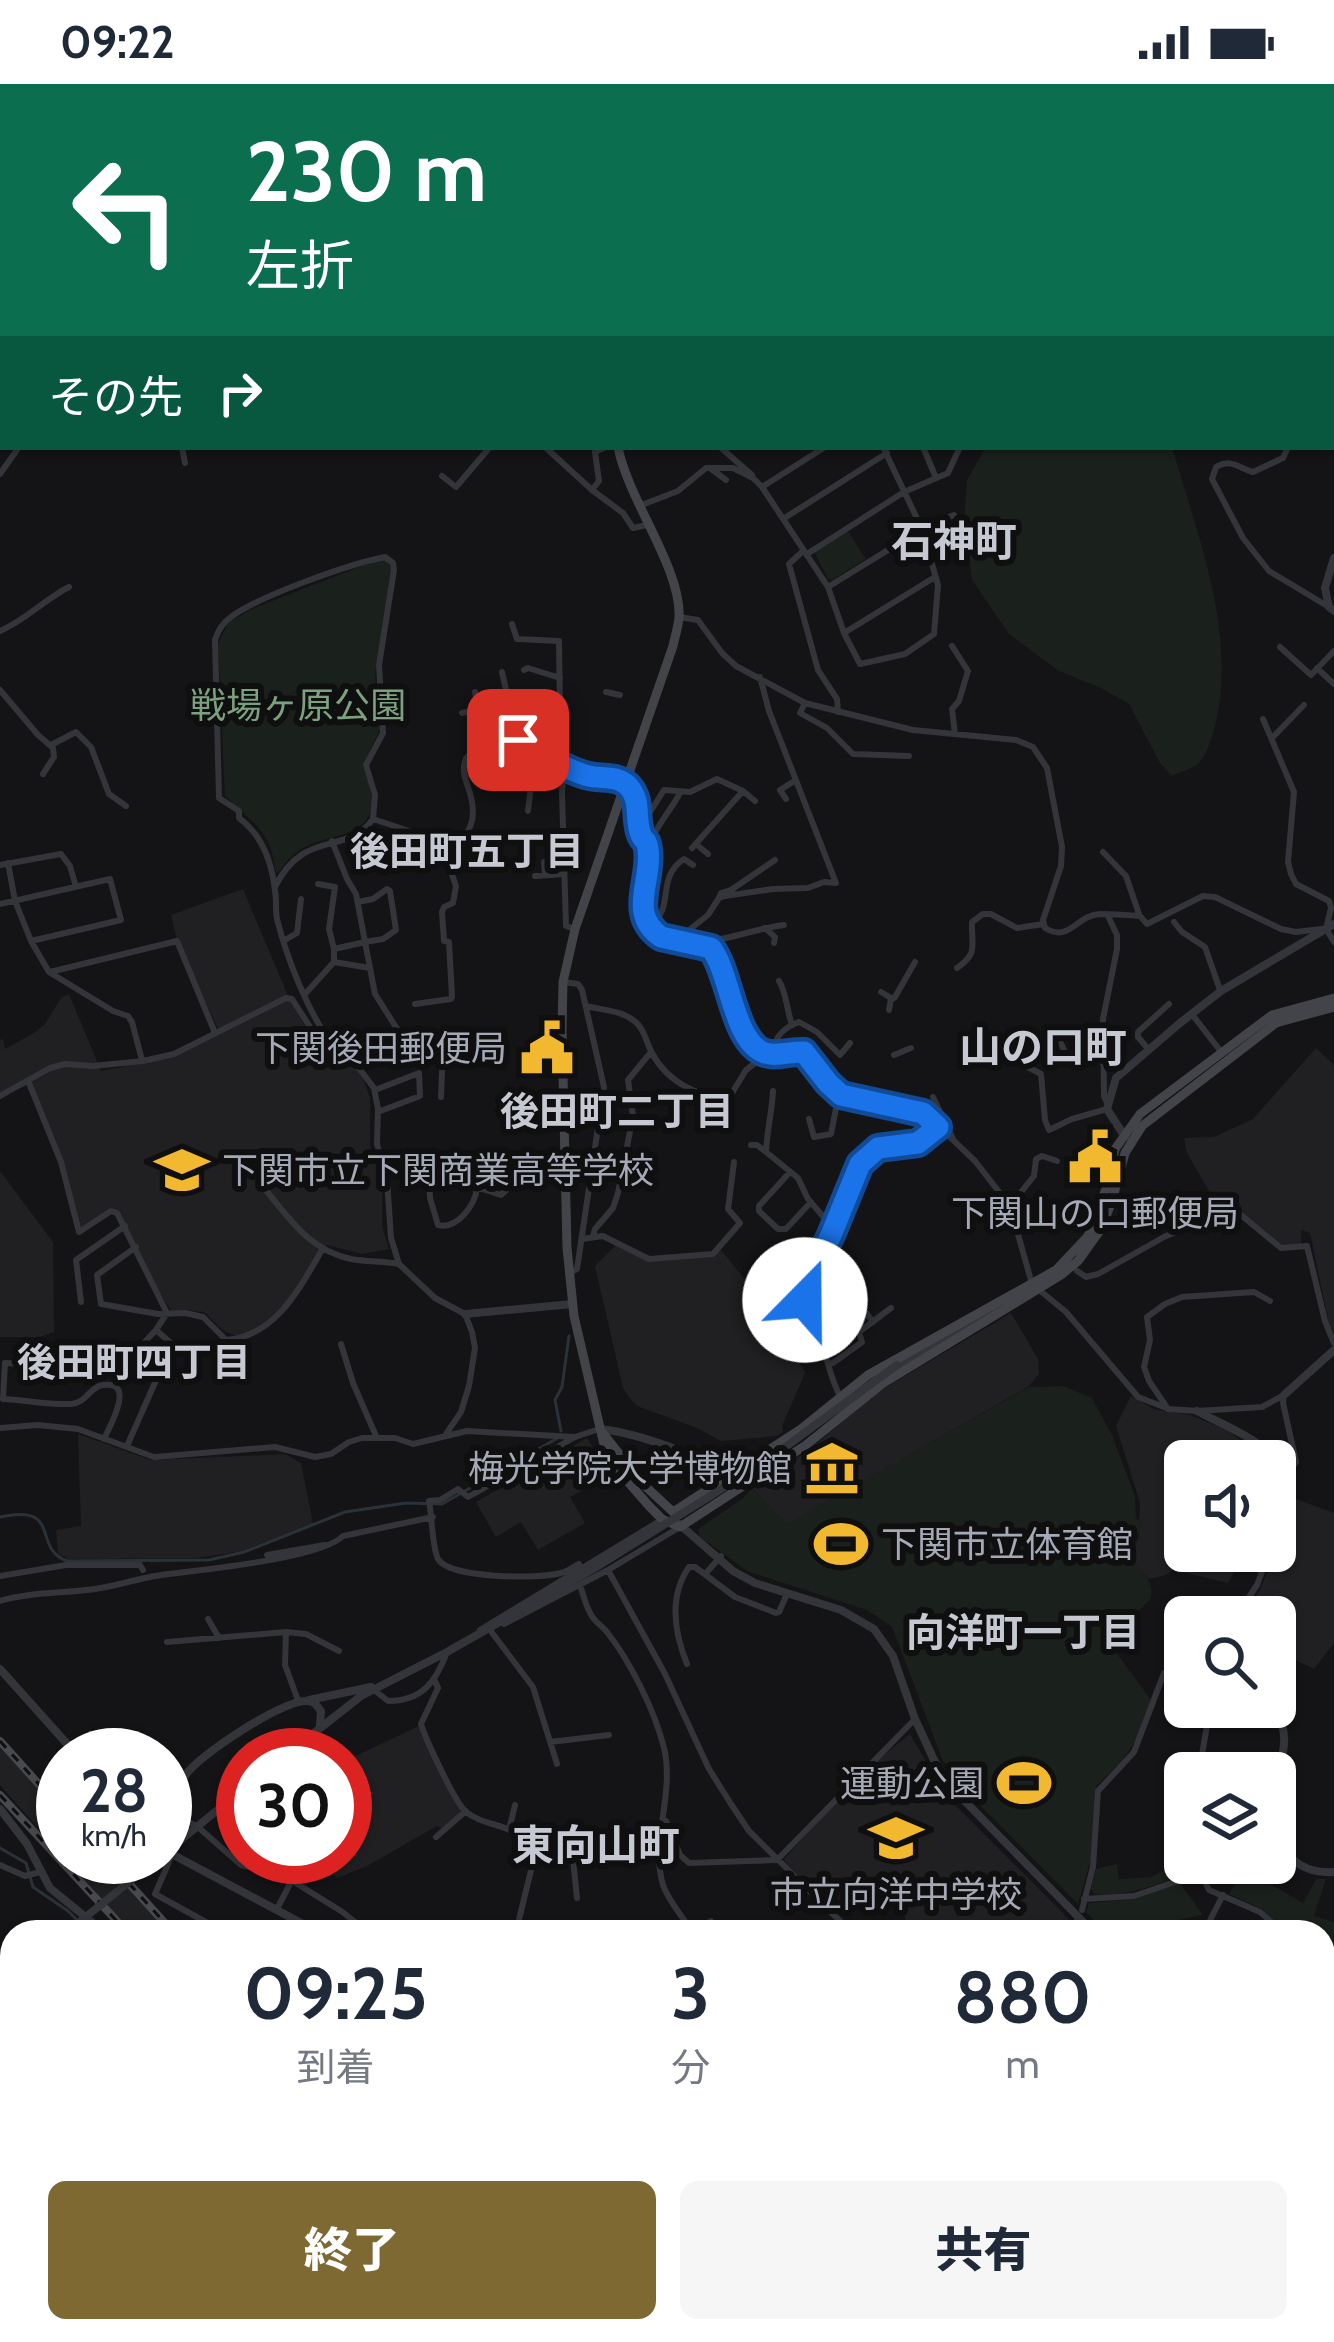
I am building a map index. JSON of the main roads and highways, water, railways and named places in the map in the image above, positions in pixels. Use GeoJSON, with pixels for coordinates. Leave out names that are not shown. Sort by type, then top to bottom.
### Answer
{"type":"FeatureCollection","features":[{"type":"Feature","properties":{"kind":"main road"},"geometry":{"type":"LineString","coordinates":[[620,450],[674,584],[679,617],[575,928],[563,982],[569,1274],[605,1449],[662,1520],[680,1526],[806,1445],[882,1384],[1033,1288],[1088,1236],[1102,1204],[1115,1150],[1127,1138],[1276,1023],[1334,1002]]}},
{"type":"Feature","properties":{"kind":"main road"},"geometry":{"type":"LineString","coordinates":[[1127,1138],[1140,1114],[1272,1015],[1334,1002]]}},
{"type":"Feature","properties":{"kind":"main road"},"geometry":{"type":"LineString","coordinates":[[599,1429],[643,1484],[673,1512],[801,1429],[868,1375],[1033,1288]]}},
{"type":"Feature","properties":{"kind":"waterway"},"geometry":{"type":"LineString","coordinates":[[561,1431],[555,1400],[562,1387],[569,1336]]}},
{"type":"Feature","properties":{"kind":"waterway"},"geometry":{"type":"LineString","coordinates":[[0,1517],[32,1516],[56,1555],[67,1561],[209,1560],[244,1552],[345,1512],[406,1503],[442,1504],[556,1439]]}},
{"type":"Feature","properties":{"kind":"waterway"},"geometry":{"type":"LineString","coordinates":[[0,1848],[26,1863],[33,1887],[77,1920]]}},
{"type":"Feature","properties":{"kind":"railway"},"geometry":{"type":"LineString","coordinates":[[0,1741],[36,1781]]}},
{"type":"Feature","properties":{"kind":"railway"},"geometry":{"type":"LineString","coordinates":[[0,1795],[116,1920]]}},
{"type":"Feature","properties":{"kind":"railway"},"geometry":{"type":"LineString","coordinates":[[129,1884],[162,1920]]}},
{"type":"Feature","properties":{"kind":"place","name":"下関後田郵便局"},"geometry":{"type":"Point","coordinates":[547,1048]}},
{"type":"Feature","properties":{"kind":"place","name":"下関山の口郵便局"},"geometry":{"type":"Point","coordinates":[1095,1157]}},
{"type":"Feature","properties":{"kind":"place","name":"下関市立下関商業高等学校"},"geometry":{"type":"Point","coordinates":[182,1170]}},
{"type":"Feature","properties":{"kind":"place","name":"梅光学院大学博物館"},"geometry":{"type":"Point","coordinates":[832,1468]}},
{"type":"Feature","properties":{"kind":"place","name":"下関市立体育館"},"geometry":{"type":"Point","coordinates":[841,1544]}},
{"type":"Feature","properties":{"kind":"place","name":"運動公園"},"geometry":{"type":"Point","coordinates":[1024,1783]}},
{"type":"Feature","properties":{"kind":"place","name":"市立向洋中学校"},"geometry":{"type":"Point","coordinates":[896,1838]}},
{"type":"Feature","properties":{"kind":"district","name":"石神町"},"geometry":{"type":"Point","coordinates":[954,541]}},
{"type":"Feature","properties":{"kind":"district","name":"後田町五丁目"},"geometry":{"type":"Point","coordinates":[467,851]}},
{"type":"Feature","properties":{"kind":"district","name":"山の口町"},"geometry":{"type":"Point","coordinates":[1043,1047]}},
{"type":"Feature","properties":{"kind":"district","name":"後田町二丁目"},"geometry":{"type":"Point","coordinates":[617,1111]}},
{"type":"Feature","properties":{"kind":"district","name":"後田町四丁目"},"geometry":{"type":"Point","coordinates":[134,1362]}},
{"type":"Feature","properties":{"kind":"district","name":"向洋町一丁目"},"geometry":{"type":"Point","coordinates":[1023,1632]}},
{"type":"Feature","properties":{"kind":"district","name":"東向山町"},"geometry":{"type":"Point","coordinates":[596,1845]}},
{"type":"Feature","properties":{"kind":"park label","name":"戦場ヶ原公園"},"geometry":{"type":"Point","coordinates":[298,705]}}]}
